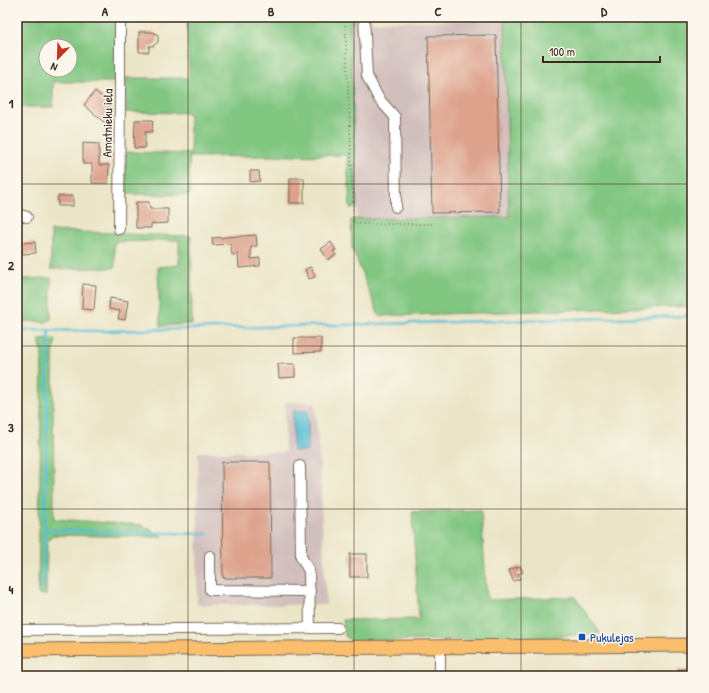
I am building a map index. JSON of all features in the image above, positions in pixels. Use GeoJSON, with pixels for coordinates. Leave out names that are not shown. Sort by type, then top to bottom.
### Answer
{"type":"FeatureCollection","features":[{"type":"Feature","properties":{"kind":"main road"},"geometry":{"type":"LineString","coordinates":[[17,650],[692,645]]}},
{"type":"Feature","properties":{"kind":"street","name":"Amatnieku iela"},"geometry":{"type":"LineString","coordinates":[[119,229],[120,17]]}},
{"type":"Feature","properties":{"kind":"street"},"geometry":{"type":"LineString","coordinates":[[364,17],[367,76],[379,99],[395,117],[396,207]]}},
{"type":"Feature","properties":{"kind":"street"},"geometry":{"type":"LineString","coordinates":[[17,214],[27,217]]}},
{"type":"Feature","properties":{"kind":"street"},"geometry":{"type":"LineString","coordinates":[[300,466],[301,557],[309,571],[310,628]]}},
{"type":"Feature","properties":{"kind":"street"},"geometry":{"type":"LineString","coordinates":[[210,556],[210,590],[310,591]]}},
{"type":"Feature","properties":{"kind":"street"},"geometry":{"type":"LineString","coordinates":[[17,630],[338,628]]}},
{"type":"Feature","properties":{"kind":"street"},"geometry":{"type":"LineString","coordinates":[[440,647],[440,676]]}},
{"type":"Feature","properties":{"kind":"path"},"geometry":{"type":"LineString","coordinates":[[345,17],[354,224],[432,224]]}},
{"type":"Feature","properties":{"kind":"shaded area"},"geometry":{"type":"Polygon","coordinates":[[[505,20],[509,217],[357,219],[350,22],[505,20]]]}},
{"type":"Feature","properties":{"kind":"shaded area"},"geometry":{"type":"Polygon","coordinates":[[[285,402],[315,402],[319,453],[326,605],[197,605],[198,452],[285,452],[285,402]]]}},
{"type":"Feature","properties":{"kind":"green space"},"geometry":{"type":"Polygon","coordinates":[[[17,17],[116,17],[117,81],[53,82],[53,107],[17,107],[17,17]]]}},
{"type":"Feature","properties":{"kind":"green space"},"geometry":{"type":"Polygon","coordinates":[[[356,17],[355,22],[350,22],[357,207],[350,208],[347,155],[189,157],[190,195],[124,194],[125,153],[191,154],[189,113],[126,113],[126,78],[189,78],[187,19],[356,17]]]}},
{"type":"Feature","properties":{"kind":"green space"},"geometry":{"type":"Polygon","coordinates":[[[692,17],[692,306],[379,316],[352,248],[351,220],[509,217],[505,20],[692,17]]]}},
{"type":"Feature","properties":{"kind":"green space"},"geometry":{"type":"Polygon","coordinates":[[[51,231],[191,236],[192,324],[160,326],[158,267],[179,265],[179,240],[114,242],[115,268],[51,269],[51,231]]]}},
{"type":"Feature","properties":{"kind":"green space"},"geometry":{"type":"Polygon","coordinates":[[[51,278],[51,319],[47,322],[17,321],[17,279],[51,278]]]}},
{"type":"Feature","properties":{"kind":"green space"},"geometry":{"type":"Polygon","coordinates":[[[56,339],[53,355],[54,519],[142,525],[163,537],[53,535],[47,542],[46,595],[38,594],[42,352],[39,340],[56,339]]]}},
{"type":"Feature","properties":{"kind":"green space"},"geometry":{"type":"Polygon","coordinates":[[[481,510],[487,600],[575,597],[600,633],[531,639],[351,641],[345,636],[343,620],[419,619],[412,512],[481,510]]]}},
{"type":"Feature","properties":{"kind":"water"},"geometry":{"type":"Polygon","coordinates":[[[293,411],[308,411],[308,451],[293,451],[293,411]]]}},
{"type":"Feature","properties":{"kind":"building"},"geometry":{"type":"Polygon","coordinates":[[[139,32],[153,32],[158,35],[158,42],[153,46],[149,46],[149,52],[139,52],[139,32]]]}},
{"type":"Feature","properties":{"kind":"building"},"geometry":{"type":"Polygon","coordinates":[[[496,35],[500,212],[432,213],[428,36],[496,35]]]}},
{"type":"Feature","properties":{"kind":"building"},"geometry":{"type":"Polygon","coordinates":[[[95,91],[111,104],[106,110],[112,115],[105,123],[84,105],[95,91]]]}},
{"type":"Feature","properties":{"kind":"building"},"geometry":{"type":"Polygon","coordinates":[[[135,120],[153,120],[152,132],[145,132],[145,148],[134,148],[135,120]]]}},
{"type":"Feature","properties":{"kind":"building"},"geometry":{"type":"Polygon","coordinates":[[[83,143],[99,144],[99,165],[109,165],[108,183],[92,183],[92,164],[83,164],[83,143]]]}},
{"type":"Feature","properties":{"kind":"building"},"geometry":{"type":"Polygon","coordinates":[[[250,171],[259,171],[260,181],[250,182],[250,171]]]}},
{"type":"Feature","properties":{"kind":"building"},"geometry":{"type":"Polygon","coordinates":[[[290,178],[304,178],[304,203],[290,203],[290,178]]]}},
{"type":"Feature","properties":{"kind":"building"},"geometry":{"type":"Polygon","coordinates":[[[58,196],[73,196],[73,206],[58,206],[58,196]]]}},
{"type":"Feature","properties":{"kind":"building"},"geometry":{"type":"Polygon","coordinates":[[[136,202],[149,202],[150,209],[168,209],[168,223],[151,224],[151,228],[136,228],[136,202]]]}},
{"type":"Feature","properties":{"kind":"building"},"geometry":{"type":"Polygon","coordinates":[[[256,235],[257,246],[251,247],[251,259],[260,258],[260,266],[239,268],[238,254],[232,255],[231,244],[213,245],[212,238],[256,235]]]}},
{"type":"Feature","properties":{"kind":"building"},"geometry":{"type":"Polygon","coordinates":[[[35,242],[36,253],[22,254],[21,243],[35,242]]]}},
{"type":"Feature","properties":{"kind":"building"},"geometry":{"type":"Polygon","coordinates":[[[331,242],[336,250],[333,251],[336,255],[328,260],[321,249],[331,242]]]}},
{"type":"Feature","properties":{"kind":"building"},"geometry":{"type":"Polygon","coordinates":[[[311,267],[315,277],[309,279],[305,269],[311,267]]]}},
{"type":"Feature","properties":{"kind":"building"},"geometry":{"type":"Polygon","coordinates":[[[83,284],[96,285],[94,310],[82,309],[83,284]]]}},
{"type":"Feature","properties":{"kind":"building"},"geometry":{"type":"Polygon","coordinates":[[[110,298],[128,301],[125,320],[118,319],[120,311],[109,309],[110,298]]]}},
{"type":"Feature","properties":{"kind":"building"},"geometry":{"type":"Polygon","coordinates":[[[294,338],[321,338],[321,352],[294,353],[294,338]]]}},
{"type":"Feature","properties":{"kind":"building"},"geometry":{"type":"Polygon","coordinates":[[[278,364],[295,364],[295,377],[279,378],[278,364]]]}},
{"type":"Feature","properties":{"kind":"building"},"geometry":{"type":"Polygon","coordinates":[[[222,462],[270,462],[271,578],[223,578],[222,462]]]}},
{"type":"Feature","properties":{"kind":"building"},"geometry":{"type":"Polygon","coordinates":[[[350,554],[367,554],[367,577],[350,577],[350,554]]]}},
{"type":"Feature","properties":{"kind":"building"},"geometry":{"type":"Polygon","coordinates":[[[520,566],[523,572],[518,574],[520,579],[513,581],[509,570],[520,566]]]}},
{"type":"Feature","properties":{"kind":"building"},"geometry":{"type":"Polygon","coordinates":[[[678,669],[690,669],[690,676],[678,676],[678,669]]]}},
{"type":"Feature","properties":{"kind":"waterway"},"geometry":{"type":"LineString","coordinates":[[17,330],[104,331],[692,316]]}},
{"type":"Feature","properties":{"kind":"waterway"},"geometry":{"type":"LineString","coordinates":[[43,589],[49,330]]}},
{"type":"Feature","properties":{"kind":"waterway"},"geometry":{"type":"LineString","coordinates":[[44,530],[207,534]]}},
{"type":"Feature","properties":{"kind":"place","name":"Puķulejas"},"geometry":{"type":"Point","coordinates":[582,637]}}]}
